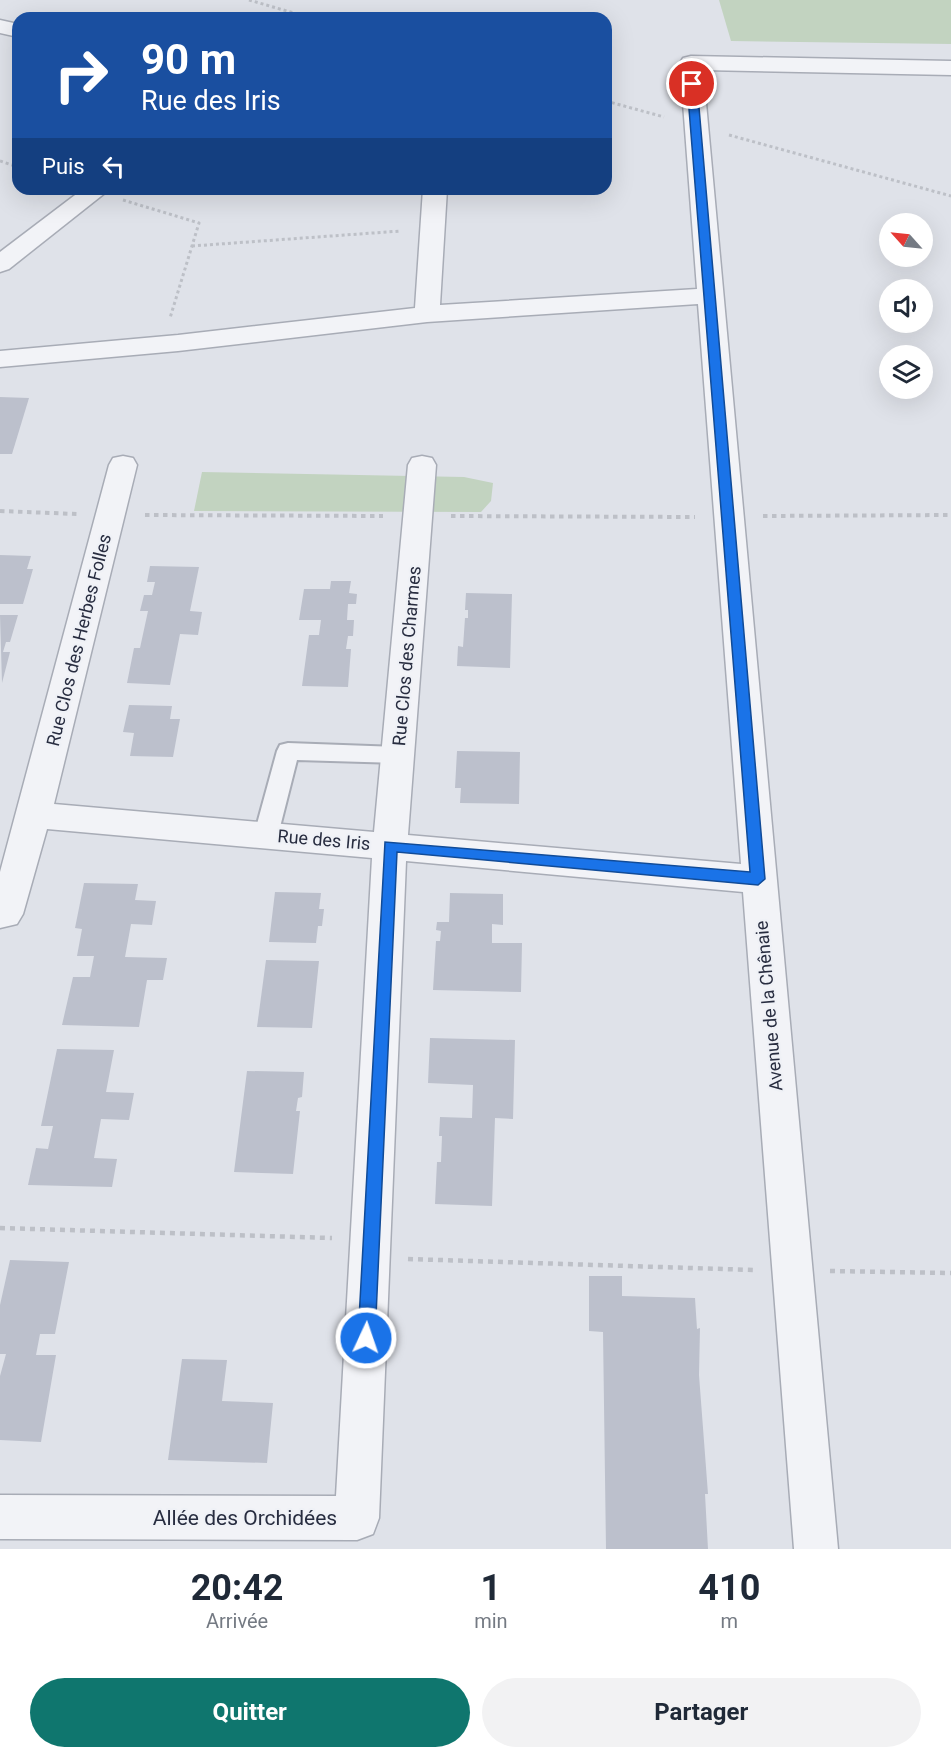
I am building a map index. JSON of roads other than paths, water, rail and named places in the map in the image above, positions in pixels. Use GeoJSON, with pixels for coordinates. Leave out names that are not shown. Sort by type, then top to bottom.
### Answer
{"type":"FeatureCollection","features":[{"type":"Feature","properties":{"kind":"street","name":"Avenue de la Chênaie"},"geometry":{"type":"LineString","coordinates":[[816,1549],[691,63],[951,68]]}},
{"type":"Feature","properties":{"kind":"street"},"geometry":{"type":"LineString","coordinates":[[0,264],[90,195]]}},
{"type":"Feature","properties":{"kind":"street"},"geometry":{"type":"LineString","coordinates":[[427,314],[435,195]]}},
{"type":"Feature","properties":{"kind":"street"},"geometry":{"type":"LineString","coordinates":[[0,359],[170,344],[427,314],[709,296]]}},
{"type":"Feature","properties":{"kind":"street","name":"Rue Clos des Herbes Folles"},"geometry":{"type":"LineString","coordinates":[[34,815],[123,465]]}},
{"type":"Feature","properties":{"kind":"street","name":"Rue Clos des Charmes"},"geometry":{"type":"LineString","coordinates":[[390,846],[420,516],[422,465]]}},
{"type":"Feature","properties":{"kind":"street"},"geometry":{"type":"LineString","coordinates":[[2,922],[34,815]]}},
{"type":"Feature","properties":{"kind":"street","name":"Rue des Iris"},"geometry":{"type":"LineString","coordinates":[[34,815],[758,879]]}},
{"type":"Feature","properties":{"kind":"street","name":"Allée des Orchidées"},"geometry":{"type":"LineString","coordinates":[[0,1516],[357,1518],[390,846]]}},
{"type":"Feature","properties":{"kind":"lane"},"geometry":{"type":"LineString","coordinates":[[266,835],[288,751],[398,755]]}}]}
